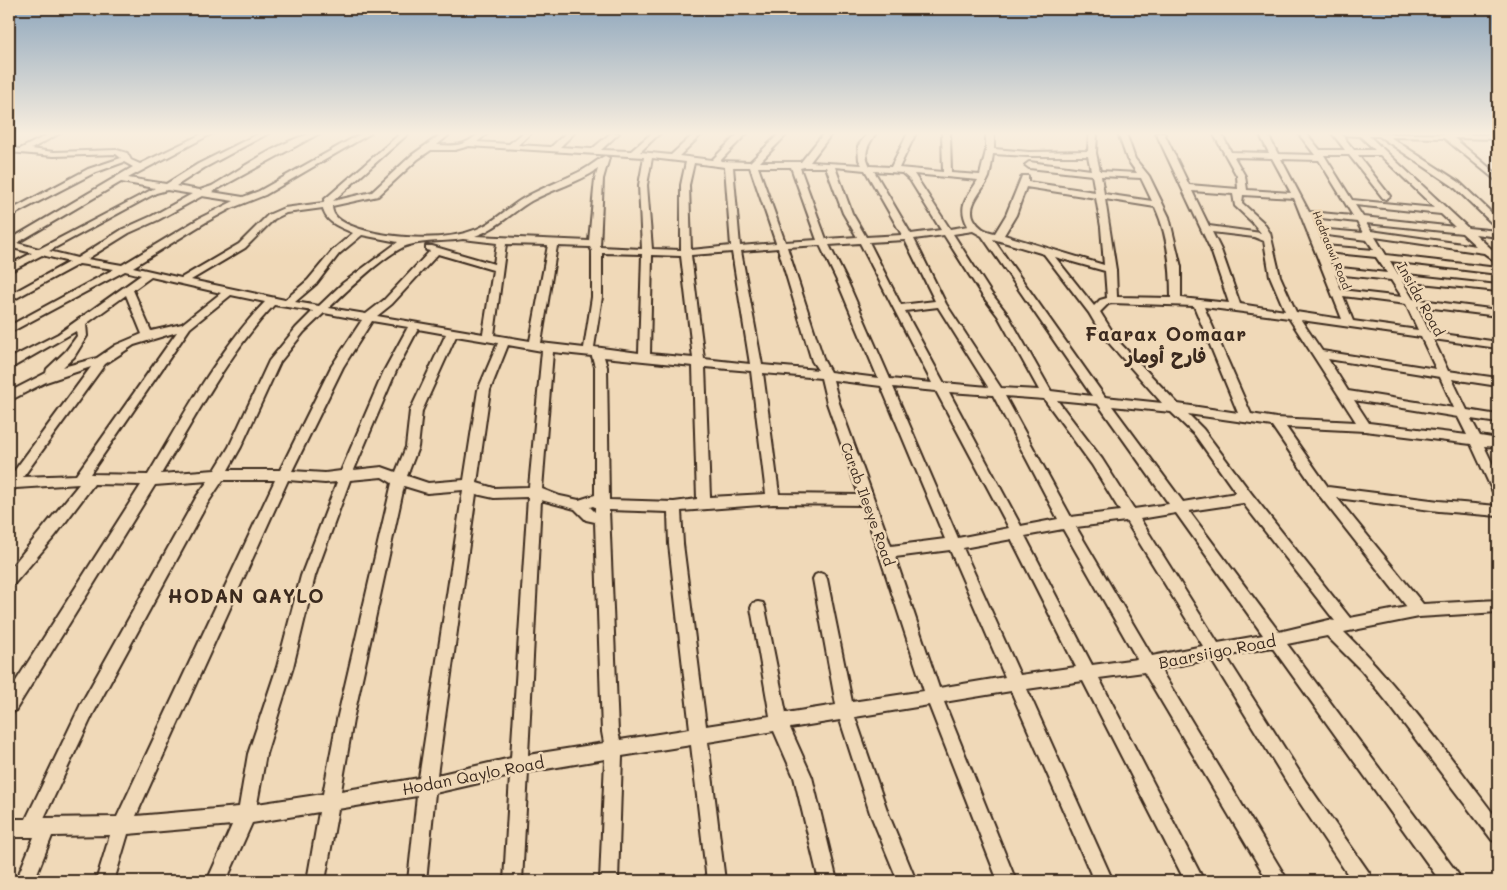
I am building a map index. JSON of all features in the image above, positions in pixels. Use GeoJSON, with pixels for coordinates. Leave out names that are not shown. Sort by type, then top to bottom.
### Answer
{"type":"FeatureCollection","features":[{"type":"Feature","properties":{"kind":"street"},"geometry":{"type":"LineString","coordinates":[[9,214],[84,175]]}},
{"type":"Feature","properties":{"kind":"street"},"geometry":{"type":"LineString","coordinates":[[9,244],[102,188],[128,175]]}},
{"type":"Feature","properties":{"kind":"street"},"geometry":{"type":"LineString","coordinates":[[9,269],[187,175]]}},
{"type":"Feature","properties":{"kind":"street"},"geometry":{"type":"LineString","coordinates":[[9,299],[126,232],[238,175]]}},
{"type":"Feature","properties":{"kind":"street"},"geometry":{"type":"LineString","coordinates":[[9,330],[124,268],[202,220],[294,175]]}},
{"type":"Feature","properties":{"kind":"street"},"geometry":{"type":"LineString","coordinates":[[356,175],[328,201],[328,211],[334,221],[344,227],[360,232],[408,241],[497,268]]}},
{"type":"Feature","properties":{"kind":"street"},"geometry":{"type":"LineString","coordinates":[[182,281],[228,256],[242,246],[271,217],[284,211],[327,205],[375,194],[397,175]]}},
{"type":"Feature","properties":{"kind":"street"},"geometry":{"type":"LineString","coordinates":[[461,237],[481,231],[506,216],[527,200],[581,175]]}},
{"type":"Feature","properties":{"kind":"street"},"geometry":{"type":"LineString","coordinates":[[599,175],[596,247],[599,260],[596,306],[593,328],[588,344],[590,350],[596,353],[601,367],[602,512],[610,732],[614,749],[609,881]]}},
{"type":"Feature","properties":{"kind":"street"},"geometry":{"type":"LineString","coordinates":[[644,358],[647,251],[643,185],[645,175]]}},
{"type":"Feature","properties":{"kind":"street"},"geometry":{"type":"LineString","coordinates":[[687,175],[685,185],[686,253],[698,364],[704,503]]}},
{"type":"Feature","properties":{"kind":"street"},"geometry":{"type":"LineString","coordinates":[[730,175],[736,249],[756,370],[773,498]]}},
{"type":"Feature","properties":{"kind":"street","name":"Carab Ileeye Road"},"geometry":{"type":"LineString","coordinates":[[758,175],[818,361],[826,375],[833,404],[886,552],[934,697],[1007,881]]}},
{"type":"Feature","properties":{"kind":"street"},"geometry":{"type":"LineString","coordinates":[[795,175],[954,544],[1104,881]]}},
{"type":"Feature","properties":{"kind":"street"},"geometry":{"type":"LineString","coordinates":[[834,175],[847,211],[858,233],[863,239],[1017,531],[1019,540],[1086,673],[1195,881]]}},
{"type":"Feature","properties":{"kind":"street"},"geometry":{"type":"LineString","coordinates":[[871,175],[908,237],[941,304],[997,391],[1067,523],[1148,664],[1279,881]]}},
{"type":"Feature","properties":{"kind":"street"},"geometry":{"type":"LineString","coordinates":[[907,175],[913,178],[986,295],[1003,315],[1047,395],[1097,462],[1300,788],[1363,881]]}},
{"type":"Feature","properties":{"kind":"street"},"geometry":{"type":"LineString","coordinates":[[942,175],[984,178]]}},
{"type":"Feature","properties":{"kind":"street"},"geometry":{"type":"LineString","coordinates":[[985,175],[967,215],[986,233],[1102,401],[1451,881]]}},
{"type":"Feature","properties":{"kind":"street"},"geometry":{"type":"LineString","coordinates":[[986,233],[1011,215],[1026,175]]}},
{"type":"Feature","properties":{"kind":"street"},"geometry":{"type":"LineString","coordinates":[[1095,175],[1106,227],[1112,300]]}},
{"type":"Feature","properties":{"kind":"street"},"geometry":{"type":"LineString","coordinates":[[1121,175],[1145,176],[1164,217],[1176,267],[1176,301]]}},
{"type":"Feature","properties":{"kind":"street"},"geometry":{"type":"LineString","coordinates":[[1181,175],[1216,250],[1236,306]]}},
{"type":"Feature","properties":{"kind":"street"},"geometry":{"type":"LineString","coordinates":[[1240,175],[1244,184],[1242,191],[1236,195],[1238,204],[1265,229],[1276,276],[1292,315],[1366,427]]}},
{"type":"Feature","properties":{"kind":"street","name":"Hadraawi Road"},"geometry":{"type":"LineString","coordinates":[[1284,175],[1297,196],[1313,231],[1349,324]]}},
{"type":"Feature","properties":{"kind":"street","name":"Insida Road"},"geometry":{"type":"LineString","coordinates":[[1331,175],[1410,302],[1498,488]]}},
{"type":"Feature","properties":{"kind":"street"},"geometry":{"type":"LineString","coordinates":[[1368,175],[1386,196]]}},
{"type":"Feature","properties":{"kind":"street"},"geometry":{"type":"LineString","coordinates":[[1405,175],[1498,260]]}},
{"type":"Feature","properties":{"kind":"street"},"geometry":{"type":"LineString","coordinates":[[1442,175],[1456,184],[1498,224]]}},
{"type":"Feature","properties":{"kind":"street"},"geometry":{"type":"LineString","coordinates":[[120,180],[243,200]]}},
{"type":"Feature","properties":{"kind":"street"},"geometry":{"type":"LineString","coordinates":[[1024,184],[1158,205]]}},
{"type":"Feature","properties":{"kind":"street"},"geometry":{"type":"LineString","coordinates":[[1188,188],[1297,196]]}},
{"type":"Feature","properties":{"kind":"street"},"geometry":{"type":"LineString","coordinates":[[1349,202],[1444,212]]}},
{"type":"Feature","properties":{"kind":"street"},"geometry":{"type":"LineString","coordinates":[[1305,214],[1498,234]]}},
{"type":"Feature","properties":{"kind":"street"},"geometry":{"type":"LineString","coordinates":[[1205,228],[1250,232],[1268,239]]}},
{"type":"Feature","properties":{"kind":"street"},"geometry":{"type":"LineString","coordinates":[[24,881],[39,827],[87,709],[202,500],[219,475],[245,428],[276,361],[300,330],[323,308],[365,270],[396,247],[408,241],[461,237],[502,241],[553,242],[686,253],[908,237],[946,230],[986,233],[1111,270]]}},
{"type":"Feature","properties":{"kind":"street"},"geometry":{"type":"LineString","coordinates":[[1313,231],[1369,235],[1487,250]]}},
{"type":"Feature","properties":{"kind":"street"},"geometry":{"type":"LineString","coordinates":[[288,303],[312,282],[336,252],[360,232]]}},
{"type":"Feature","properties":{"kind":"street"},"geometry":{"type":"LineString","coordinates":[[488,338],[502,241]]}},
{"type":"Feature","properties":{"kind":"street"},"geometry":{"type":"LineString","coordinates":[[513,881],[536,492],[542,347],[553,242]]}},
{"type":"Feature","properties":{"kind":"street"},"geometry":{"type":"LineString","coordinates":[[9,244],[78,261],[124,268],[272,301],[323,308],[504,342],[756,370],[826,375],[885,383],[1047,395],[1174,408],[1276,422],[1366,427],[1498,444]]}},
{"type":"Feature","properties":{"kind":"street"},"geometry":{"type":"LineString","coordinates":[[1319,248],[1498,271]]}},
{"type":"Feature","properties":{"kind":"street"},"geometry":{"type":"LineString","coordinates":[[105,881],[122,826],[284,475],[338,367],[369,317],[388,302],[436,250]]}},
{"type":"Feature","properties":{"kind":"street"},"geometry":{"type":"LineString","coordinates":[[1047,252],[1056,267],[1094,312],[1115,344],[1174,408],[1199,432],[1246,497],[1346,624]]}},
{"type":"Feature","properties":{"kind":"street"},"geometry":{"type":"LineString","coordinates":[[480,262],[499,255]]}},
{"type":"Feature","properties":{"kind":"street"},"geometry":{"type":"LineString","coordinates":[[1328,270],[1498,288]]}},
{"type":"Feature","properties":{"kind":"street"},"geometry":{"type":"LineString","coordinates":[[9,364],[62,336],[149,274]]}},
{"type":"Feature","properties":{"kind":"street"},"geometry":{"type":"LineString","coordinates":[[128,289],[148,336]]}},
{"type":"Feature","properties":{"kind":"street"},"geometry":{"type":"LineString","coordinates":[[9,580],[50,532],[186,326],[229,291]]}},
{"type":"Feature","properties":{"kind":"street"},"geometry":{"type":"LineString","coordinates":[[1336,292],[1498,313]]}},
{"type":"Feature","properties":{"kind":"street"},"geometry":{"type":"LineString","coordinates":[[1094,312],[1104,302],[1112,300],[1176,301],[1236,306],[1498,345]]}},
{"type":"Feature","properties":{"kind":"street"},"geometry":{"type":"LineString","coordinates":[[9,706],[47,642],[151,480],[209,380],[240,334],[272,301]]}},
{"type":"Feature","properties":{"kind":"street"},"geometry":{"type":"LineString","coordinates":[[898,308],[941,304]]}},
{"type":"Feature","properties":{"kind":"street"},"geometry":{"type":"LineString","coordinates":[[1198,304],[1246,417]]}},
{"type":"Feature","properties":{"kind":"street"},"geometry":{"type":"LineString","coordinates":[[47,376],[70,354],[82,336],[80,323]]}},
{"type":"Feature","properties":{"kind":"street"},"geometry":{"type":"LineString","coordinates":[[10,484],[101,361],[112,350],[148,336],[186,326]]}},
{"type":"Feature","properties":{"kind":"street"},"geometry":{"type":"LineString","coordinates":[[216,881],[246,815],[257,754],[285,667],[308,576],[344,476],[390,371],[414,326]]}},
{"type":"Feature","properties":{"kind":"street"},"geometry":{"type":"LineString","coordinates":[[316,881],[345,720],[399,481],[412,447],[416,412],[452,332]]}},
{"type":"Feature","properties":{"kind":"street"},"geometry":{"type":"LineString","coordinates":[[417,881],[427,786],[484,390],[504,342]]}},
{"type":"Feature","properties":{"kind":"street"},"geometry":{"type":"LineString","coordinates":[[1317,354],[1498,382]]}},
{"type":"Feature","properties":{"kind":"street"},"geometry":{"type":"LineString","coordinates":[[9,397],[47,376],[101,361]]}},
{"type":"Feature","properties":{"kind":"street"},"geometry":{"type":"LineString","coordinates":[[1344,394],[1498,419]]}},
{"type":"Feature","properties":{"kind":"street"},"geometry":{"type":"LineString","coordinates":[[1199,432],[1202,412]]}},
{"type":"Feature","properties":{"kind":"street"},"geometry":{"type":"LineString","coordinates":[[1276,422],[1324,491],[1419,611]]}},
{"type":"Feature","properties":{"kind":"street"},"geometry":{"type":"LineString","coordinates":[[10,484],[86,479],[151,480],[219,475],[284,475],[325,478],[382,472],[389,473],[399,481],[433,488],[470,485],[478,490],[494,493],[536,492],[558,501],[579,505],[591,516],[602,512],[773,498],[867,500]]}},
{"type":"Feature","properties":{"kind":"street"},"geometry":{"type":"LineString","coordinates":[[1324,491],[1439,506],[1498,511]]}},
{"type":"Feature","properties":{"kind":"street"},"geometry":{"type":"LineString","coordinates":[[886,552],[954,544],[1017,531],[1246,497]]}},
{"type":"Feature","properties":{"kind":"street"},"geometry":{"type":"LineString","coordinates":[[674,507],[676,544],[716,881]]}},
{"type":"Feature","properties":{"kind":"street"},"geometry":{"type":"LineString","coordinates":[[820,579],[844,711],[879,813],[907,881]]}},
{"type":"Feature","properties":{"kind":"street","name":"Baarsiigo Road"},"geometry":{"type":"LineString","coordinates":[[934,697],[1148,664],[1214,650],[1277,640],[1329,627],[1419,611],[1498,606]]}},
{"type":"Feature","properties":{"kind":"street"},"geometry":{"type":"LineString","coordinates":[[758,608],[779,722],[803,777],[828,881]]}},
{"type":"Feature","properties":{"kind":"street"},"geometry":{"type":"LineString","coordinates":[[1329,627],[1367,665],[1394,698],[1498,834]]}},
{"type":"Feature","properties":{"kind":"street","name":"Hodan Qaylo Road"},"geometry":{"type":"LineString","coordinates":[[9,828],[122,826],[246,815],[427,786],[519,765],[934,697]]}},
{"type":"Feature","properties":{"kind":"district","name":"Faarax Oomaar فارح أومار"},"geometry":{"type":"Point","coordinates":[1166,344]}},
{"type":"Feature","properties":{"kind":"district","name":"HODAN QAYLO"},"geometry":{"type":"Point","coordinates":[246,595]}}]}
